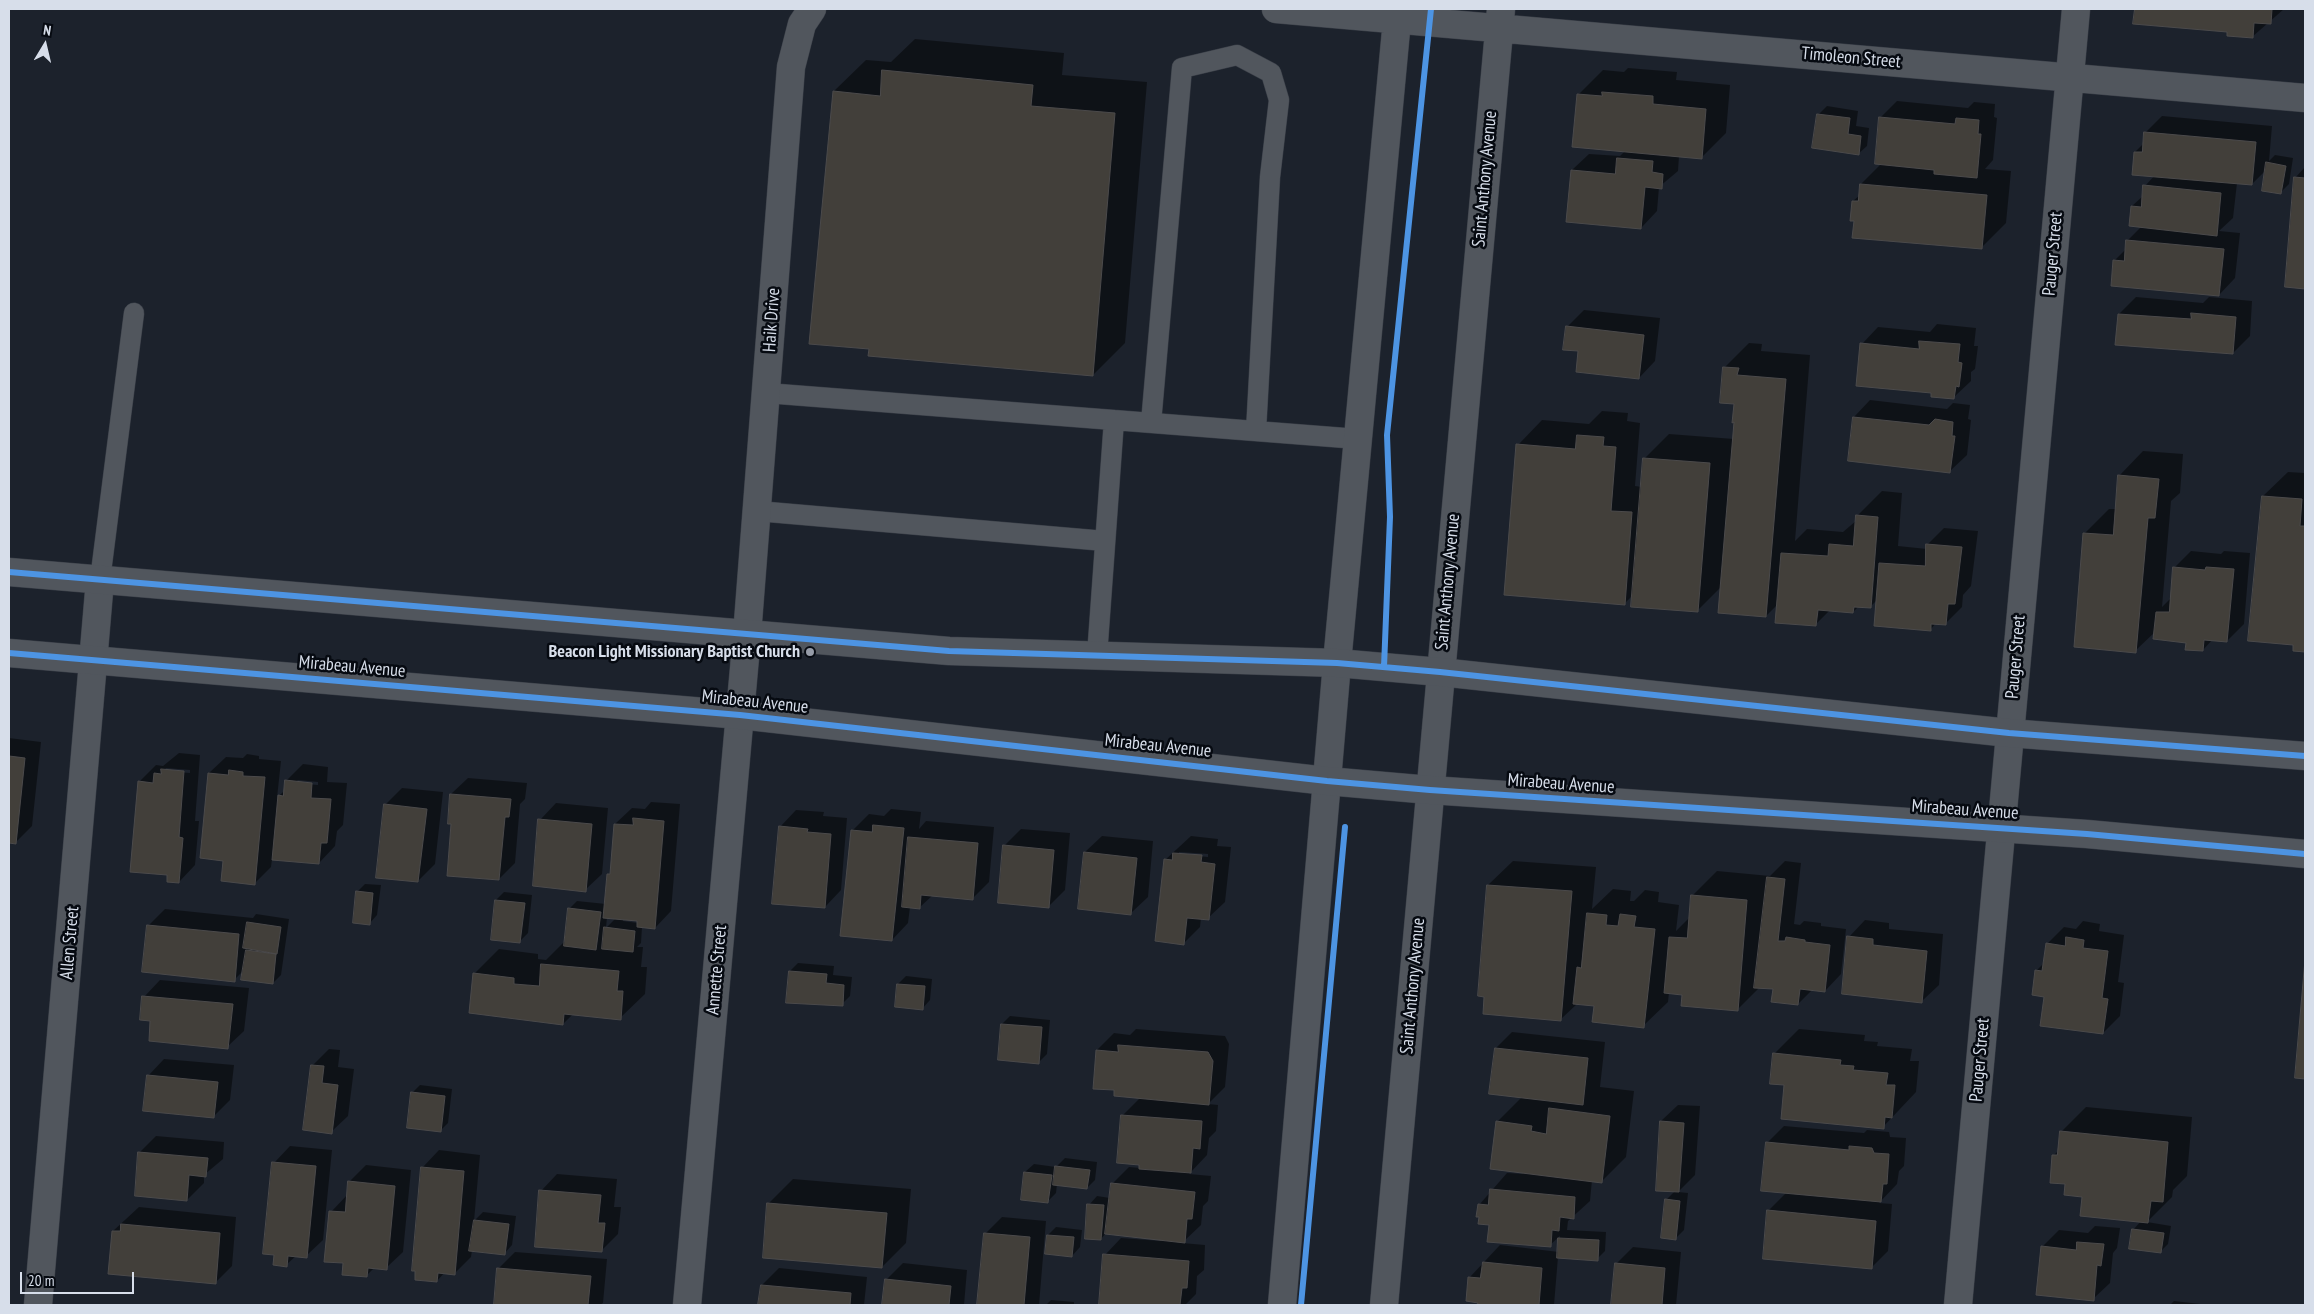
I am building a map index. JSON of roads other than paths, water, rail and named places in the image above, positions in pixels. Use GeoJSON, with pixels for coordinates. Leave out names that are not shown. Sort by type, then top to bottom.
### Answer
{"type":"FeatureCollection","features":[{"type":"Feature","properties":{"kind":"street","name":"Haik Drive"},"geometry":{"type":"LineString","coordinates":[[747,635],[791,68],[802,24],[812,9]]}},
{"type":"Feature","properties":{"kind":"street","name":"Timoleon Street"},"geometry":{"type":"LineString","coordinates":[[1276,9],[1500,19],[2305,98]]}},
{"type":"Feature","properties":{"kind":"street","name":"Pauger Street"},"geometry":{"type":"LineString","coordinates":[[1958,1305],[2076,9]]}},
{"type":"Feature","properties":{"kind":"street"},"geometry":{"type":"LineString","coordinates":[[1282,1305],[1337,663],[1398,14]]}},
{"type":"Feature","properties":{"kind":"street","name":"Saint Anthony Avenue"},"geometry":{"type":"LineString","coordinates":[[1384,1305],[1500,19]]}},
{"type":"Feature","properties":{"kind":"street"},"geometry":{"type":"LineString","coordinates":[[9,572],[949,651],[1337,663],[1440,672],[2009,733],[2305,756]]}},
{"type":"Feature","properties":{"kind":"street","name":"Allen Street"},"geometry":{"type":"LineString","coordinates":[[38,1305],[100,580]]}},
{"type":"Feature","properties":{"kind":"street","name":"Annette Street"},"geometry":{"type":"LineString","coordinates":[[687,1305],[747,635]]}},
{"type":"Feature","properties":{"kind":"street","name":"Mirabeau Avenue"},"geometry":{"type":"LineString","coordinates":[[9,653],[740,715],[1328,781],[1430,790],[2000,828],[2305,854]]}},
{"type":"Feature","properties":{"kind":"lane"},"geometry":{"type":"LineString","coordinates":[[1151,423],[1182,68],[1237,55],[1272,73],[1279,100],[1270,177],[1256,431]]}},
{"type":"Feature","properties":{"kind":"lane"},"geometry":{"type":"LineString","coordinates":[[100,580],[134,313]]}},
{"type":"Feature","properties":{"kind":"lane"},"geometry":{"type":"LineString","coordinates":[[766,393],[1358,439]]}},
{"type":"Feature","properties":{"kind":"lane"},"geometry":{"type":"LineString","coordinates":[[1097,656],[1114,420]]}},
{"type":"Feature","properties":{"kind":"lane"},"geometry":{"type":"LineString","coordinates":[[757,511],[1105,541]]}},
{"type":"Feature","properties":{"kind":"place","name":"Beacon Light Missionary Baptist Church"},"geometry":{"type":"Point","coordinates":[810,652]}}]}
